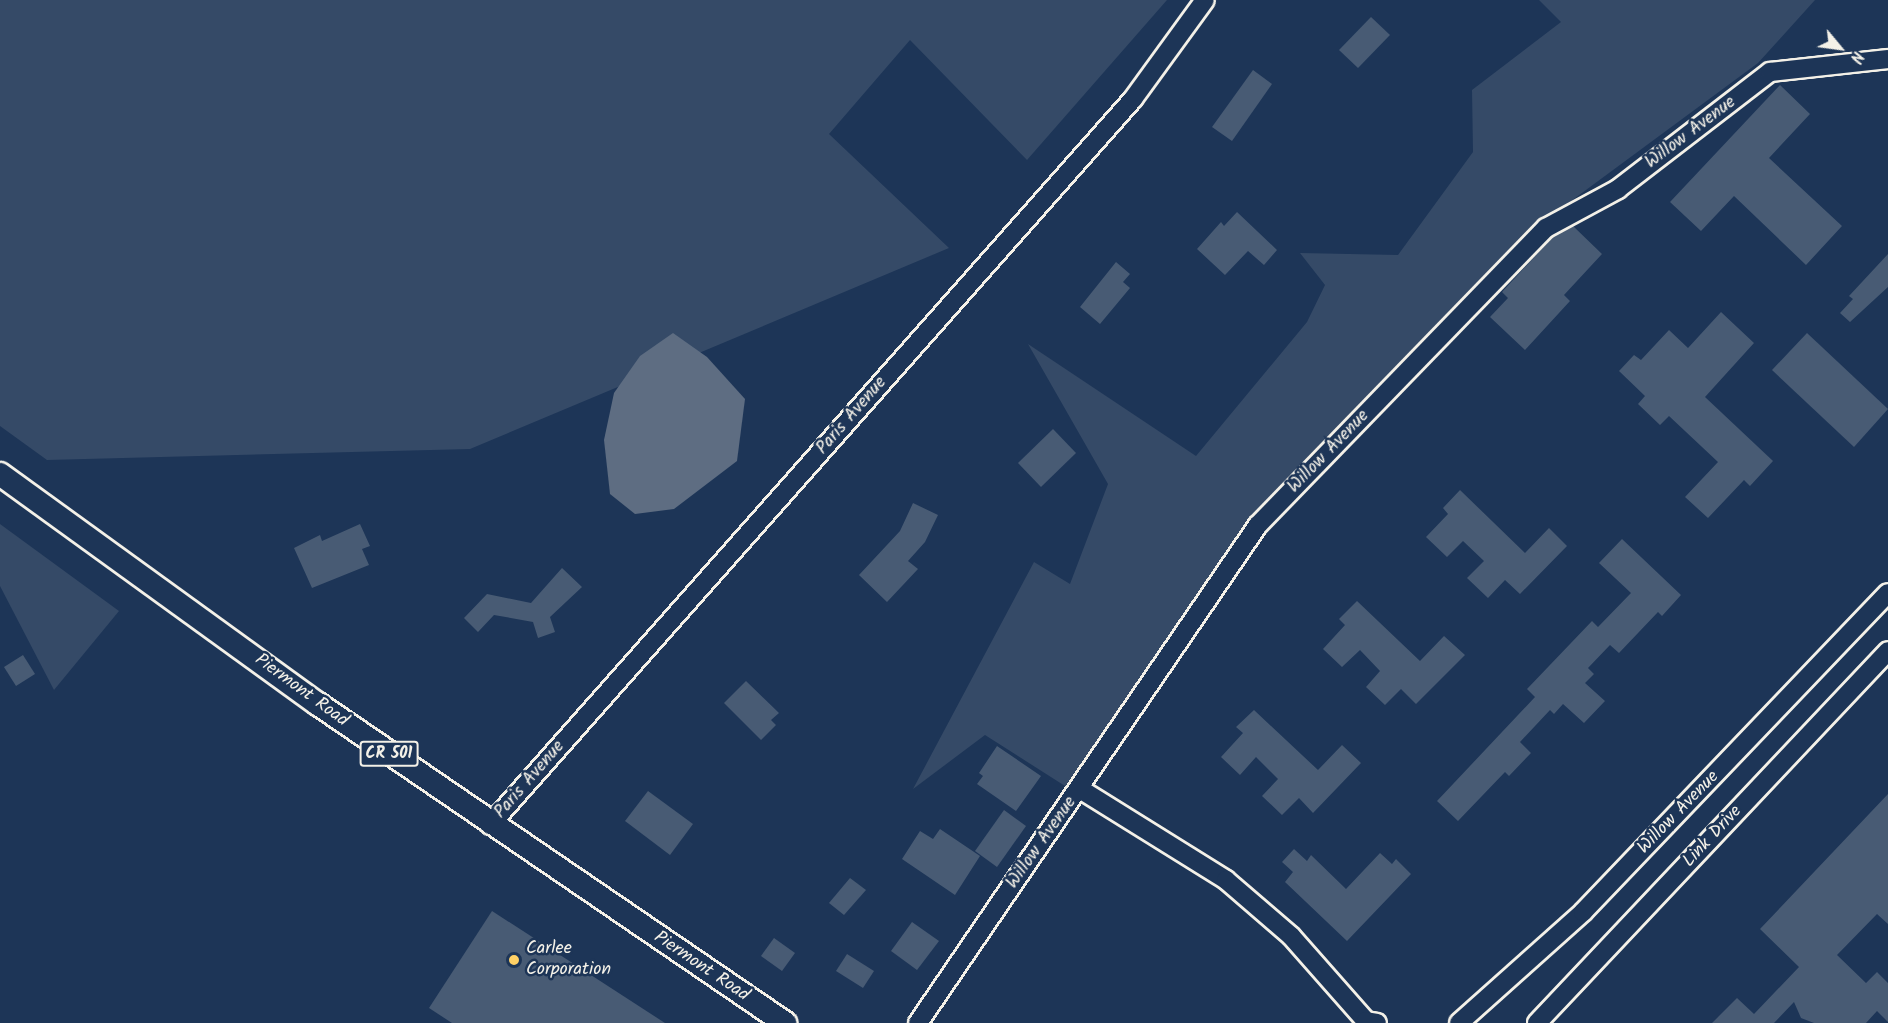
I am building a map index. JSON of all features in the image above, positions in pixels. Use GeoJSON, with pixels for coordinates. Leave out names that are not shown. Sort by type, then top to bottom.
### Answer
{"type":"FeatureCollection","features":[{"type":"Feature","properties":{"kind":"main road","name":"Piermont Road"},"geometry":{"type":"LineString","coordinates":[[0,474],[490,825],[785,1023]]}},
{"type":"Feature","properties":{"kind":"street","name":"Paris Avenue"},"geometry":{"type":"LineString","coordinates":[[490,825],[1132,99],[1205,0]]}},
{"type":"Feature","properties":{"kind":"street","name":"Willow Avenue"},"geometry":{"type":"LineString","coordinates":[[918,1023],[1080,789],[1258,525],[1546,228],[1618,189],[1770,72],[1888,59]]}},
{"type":"Feature","properties":{"kind":"street","name":"Willow Avenue"},"geometry":{"type":"LineString","coordinates":[[1459,1023],[1583,912],[1888,593]]}},
{"type":"Feature","properties":{"kind":"street","name":"Link Drive"},"geometry":{"type":"LineString","coordinates":[[1537,1023],[1888,651]]}},
{"type":"Feature","properties":{"kind":"street"},"geometry":{"type":"LineString","coordinates":[[1080,789],[1226,880],[1291,936],[1370,1022]]}},
{"type":"Feature","properties":{"kind":"shaded area"},"geometry":{"type":"Polygon","coordinates":[[[0,0],[1167,0],[1027,160],[910,40],[829,134],[949,248],[470,449],[47,460],[0,426],[0,0]]]}},
{"type":"Feature","properties":{"kind":"shaded area"},"geometry":{"type":"Polygon","coordinates":[[[1539,0],[1815,0],[1758,63],[1517,241],[1265,501],[1076,793],[985,735],[913,789],[1034,562],[1070,584],[1108,484],[1028,344],[1196,456],[1307,322],[1325,285],[1300,253],[1398,255],[1473,152],[1472,90],[1561,22],[1539,0]]]}},
{"type":"Feature","properties":{"kind":"shaded area"},"geometry":{"type":"Polygon","coordinates":[[[673,333],[707,357],[745,399],[737,461],[674,509],[635,514],[610,494],[604,440],[614,393],[640,356],[673,333]]]}},
{"type":"Feature","properties":{"kind":"shaded area"},"geometry":{"type":"Polygon","coordinates":[[[0,524],[119,611],[54,690],[0,586],[0,524]]]}},
{"type":"Feature","properties":{"kind":"building"},"geometry":{"type":"Polygon","coordinates":[[[1371,17],[1390,35],[1358,68],[1339,50],[1371,17]]]}},
{"type":"Feature","properties":{"kind":"building"},"geometry":{"type":"Polygon","coordinates":[[[1253,70],[1272,84],[1232,141],[1212,127],[1253,70]]]}},
{"type":"Feature","properties":{"kind":"building"},"geometry":{"type":"Polygon","coordinates":[[[1780,85],[1810,114],[1769,158],[1842,226],[1806,265],[1734,196],[1701,231],[1670,202],[1780,85]]]}},
{"type":"Feature","properties":{"kind":"building"},"geometry":{"type":"Polygon","coordinates":[[[1237,212],[1277,250],[1264,265],[1248,251],[1225,275],[1197,249],[1221,222],[1224,226],[1237,212]]]}},
{"type":"Feature","properties":{"kind":"building"},"geometry":{"type":"Polygon","coordinates":[[[1573,226],[1602,254],[1564,295],[1570,301],[1525,350],[1490,317],[1508,298],[1502,292],[1553,237],[1573,226]]]}},
{"type":"Feature","properties":{"kind":"building"},"geometry":{"type":"Polygon","coordinates":[[[1888,254],[1888,287],[1850,322],[1840,313],[1853,299],[1849,296],[1888,254]]]}},
{"type":"Feature","properties":{"kind":"building"},"geometry":{"type":"Polygon","coordinates":[[[1116,262],[1130,274],[1123,282],[1130,288],[1100,324],[1080,307],[1116,262]]]}},
{"type":"Feature","properties":{"kind":"building"},"geometry":{"type":"Polygon","coordinates":[[[1721,312],[1754,343],[1705,397],[1773,461],[1750,486],[1744,480],[1708,518],[1685,497],[1718,462],[1669,416],[1660,425],[1638,404],[1645,396],[1619,371],[1634,355],[1641,360],[1669,330],[1688,348],[1721,312]]]}},
{"type":"Feature","properties":{"kind":"building"},"geometry":{"type":"Polygon","coordinates":[[[1807,333],[1888,409],[1854,447],[1772,370],[1807,333]]]}},
{"type":"Feature","properties":{"kind":"building"},"geometry":{"type":"Polygon","coordinates":[[[1053,429],[1076,453],[1041,487],[1018,463],[1053,429]]]}},
{"type":"Feature","properties":{"kind":"building"},"geometry":{"type":"Polygon","coordinates":[[[1460,490],[1525,553],[1549,528],[1567,546],[1520,594],[1505,580],[1488,598],[1467,578],[1484,561],[1463,541],[1447,557],[1426,537],[1448,514],[1443,508],[1460,490]]]}},
{"type":"Feature","properties":{"kind":"building"},"geometry":{"type":"Polygon","coordinates":[[[913,503],[938,515],[925,542],[908,561],[918,569],[887,602],[859,575],[900,531],[913,503]]]}},
{"type":"Feature","properties":{"kind":"building"},"geometry":{"type":"Polygon","coordinates":[[[360,524],[370,546],[362,549],[369,565],[312,588],[294,548],[320,535],[322,541],[360,524]]]}},
{"type":"Feature","properties":{"kind":"building"},"geometry":{"type":"Polygon","coordinates":[[[1622,539],[1681,595],[1662,616],[1658,612],[1619,653],[1610,645],[1588,668],[1594,674],[1585,683],[1605,701],[1584,723],[1563,704],[1554,714],[1550,710],[1520,742],[1531,753],[1509,776],[1505,772],[1458,821],[1437,801],[1535,697],[1527,689],[1592,621],[1598,627],[1631,593],[1599,563],[1622,539]]]}},
{"type":"Feature","properties":{"kind":"building"},"geometry":{"type":"Polygon","coordinates":[[[562,568],[582,587],[550,617],[555,632],[538,638],[533,622],[494,615],[478,632],[464,618],[487,594],[531,603],[562,568]]]}},
{"type":"Feature","properties":{"kind":"building"},"geometry":{"type":"Polygon","coordinates":[[[1357,601],[1420,661],[1444,636],[1465,655],[1416,704],[1401,689],[1385,705],[1366,687],[1380,671],[1360,650],[1342,667],[1323,649],[1345,625],[1339,619],[1357,601]]]}},
{"type":"Feature","properties":{"kind":"building"},"geometry":{"type":"Polygon","coordinates":[[[23,655],[35,674],[16,686],[4,667],[23,655]]]}},
{"type":"Feature","properties":{"kind":"building"},"geometry":{"type":"Polygon","coordinates":[[[746,681],[779,713],[771,720],[776,725],[761,740],[724,703],[746,681]]]}},
{"type":"Feature","properties":{"kind":"building"},"geometry":{"type":"Polygon","coordinates":[[[1254,710],[1318,770],[1342,745],[1361,763],[1313,813],[1299,798],[1282,815],[1262,796],[1278,779],[1256,757],[1240,775],[1221,757],[1243,733],[1236,727],[1254,710]]]}},
{"type":"Feature","properties":{"kind":"building"},"geometry":{"type":"Polygon","coordinates":[[[997,746],[1041,776],[1016,811],[977,784],[983,776],[979,773],[997,746]]]}},
{"type":"Feature","properties":{"kind":"building"},"geometry":{"type":"Polygon","coordinates":[[[648,791],[693,824],[670,855],[625,821],[648,791]]]}},
{"type":"Feature","properties":{"kind":"building"},"geometry":{"type":"Polygon","coordinates":[[[1888,794],[1888,924],[1877,914],[1837,955],[1866,983],[1877,972],[1888,983],[1888,1022],[1877,1011],[1866,1023],[1814,1023],[1801,1018],[1794,1002],[1774,1023],[1712,1023],[1737,998],[1754,1014],[1799,967],[1760,929],[1888,794]]]}},
{"type":"Feature","properties":{"kind":"building"},"geometry":{"type":"Polygon","coordinates":[[[1004,810],[1026,826],[997,867],[975,851],[1004,810]]]}},
{"type":"Feature","properties":{"kind":"building"},"geometry":{"type":"Polygon","coordinates":[[[940,829],[980,856],[955,895],[902,859],[920,831],[933,839],[940,829]]]}},
{"type":"Feature","properties":{"kind":"building"},"geometry":{"type":"Polygon","coordinates":[[[1294,849],[1307,861],[1311,855],[1346,889],[1380,853],[1392,864],[1396,859],[1411,874],[1347,941],[1285,882],[1293,872],[1282,862],[1294,849]]]}},
{"type":"Feature","properties":{"kind":"building"},"geometry":{"type":"Polygon","coordinates":[[[850,878],[866,890],[844,915],[829,903],[850,878]]]}},
{"type":"Feature","properties":{"kind":"building","name":"Carlee Corporation"},"geometry":{"type":"Polygon","coordinates":[[[492,911],[665,1023],[452,1023],[429,1008],[492,911]]]}},
{"type":"Feature","properties":{"kind":"building"},"geometry":{"type":"Polygon","coordinates":[[[912,922],[939,941],[917,970],[891,951],[912,922]]]}},
{"type":"Feature","properties":{"kind":"building"},"geometry":{"type":"Polygon","coordinates":[[[774,938],[795,953],[782,971],[761,956],[774,938]]]}},
{"type":"Feature","properties":{"kind":"building"},"geometry":{"type":"Polygon","coordinates":[[[847,954],[874,971],[863,988],[836,971],[847,954]]]}},
{"type":"Feature","properties":{"kind":"place","name":"Carlee Corporation"},"geometry":{"type":"Point","coordinates":[514,960]}}]}
